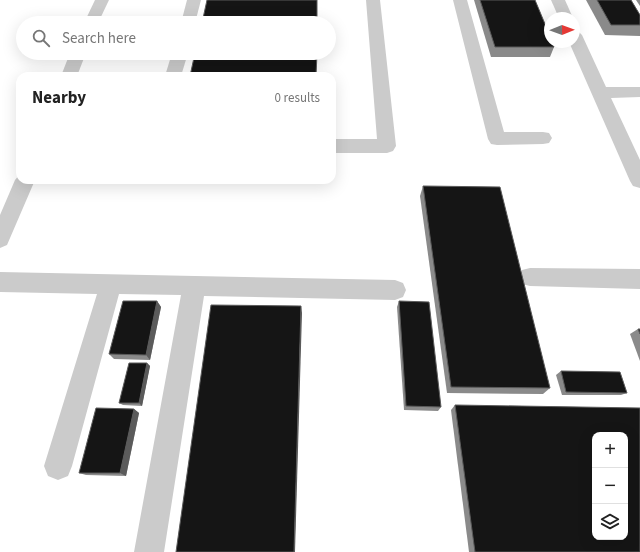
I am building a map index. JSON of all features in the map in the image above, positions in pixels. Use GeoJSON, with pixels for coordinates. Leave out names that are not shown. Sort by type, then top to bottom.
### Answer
{"type":"FeatureCollection","features":[{"type":"Feature","properties":{"kind":"street"},"geometry":{"type":"LineString","coordinates":[[95,16],[102,0]]}},
{"type":"Feature","properties":{"kind":"street"},"geometry":{"type":"LineString","coordinates":[[190,16],[194,0]]}},
{"type":"Feature","properties":{"kind":"street"},"geometry":{"type":"LineString","coordinates":[[336,146],[387,146],[373,0]]}},
{"type":"Feature","properties":{"kind":"street"},"geometry":{"type":"LineString","coordinates":[[460,0],[497,139],[543,138]]}},
{"type":"Feature","properties":{"kind":"street"},"geometry":{"type":"LineString","coordinates":[[558,0],[563,12]]}},
{"type":"Feature","properties":{"kind":"street"},"geometry":{"type":"LineString","coordinates":[[580,48],[640,181]]}},
{"type":"Feature","properties":{"kind":"street"},"geometry":{"type":"LineString","coordinates":[[71,72],[75,60]]}},
{"type":"Feature","properties":{"kind":"street"},"geometry":{"type":"LineString","coordinates":[[175,72],[178,60]]}},
{"type":"Feature","properties":{"kind":"street"},"geometry":{"type":"LineString","coordinates":[[600,93],[640,92]]}},
{"type":"Feature","properties":{"kind":"street"},"geometry":{"type":"LineString","coordinates":[[0,239],[23,184]]}},
{"type":"Feature","properties":{"kind":"street"},"geometry":{"type":"LineString","coordinates":[[530,277],[640,279]]}},
{"type":"Feature","properties":{"kind":"street"},"geometry":{"type":"LineString","coordinates":[[0,282],[395,290]]}},
{"type":"Feature","properties":{"kind":"street"},"geometry":{"type":"LineString","coordinates":[[58,466],[110,284]]}},
{"type":"Feature","properties":{"kind":"street"},"geometry":{"type":"LineString","coordinates":[[149,552],[194,286]]}},
{"type":"Feature","properties":{"kind":"building"},"geometry":{"type":"Polygon","coordinates":[[[207,0],[317,0],[317,16],[204,16],[207,0]]]}},
{"type":"Feature","properties":{"kind":"building"},"geometry":{"type":"Polygon","coordinates":[[[480,0],[535,0],[544,22],[544,47],[495,47],[480,0]]]}},
{"type":"Feature","properties":{"kind":"building"},"geometry":{"type":"Polygon","coordinates":[[[597,0],[631,0],[640,15],[640,25],[611,25],[597,0]]]}},
{"type":"Feature","properties":{"kind":"building"},"geometry":{"type":"Polygon","coordinates":[[[193,60],[317,60],[316,72],[191,72],[193,60]]]}},
{"type":"Feature","properties":{"kind":"building"},"geometry":{"type":"Polygon","coordinates":[[[423,186],[500,187],[550,388],[451,387],[423,186]]]}},
{"type":"Feature","properties":{"kind":"building"},"geometry":{"type":"Polygon","coordinates":[[[123,301],[157,301],[146,355],[109,354],[123,301]]]}},
{"type":"Feature","properties":{"kind":"building"},"geometry":{"type":"Polygon","coordinates":[[[399,301],[429,302],[441,407],[406,406],[399,301]]]}},
{"type":"Feature","properties":{"kind":"building"},"geometry":{"type":"Polygon","coordinates":[[[211,305],[301,306],[294,552],[176,552],[211,305]]]}},
{"type":"Feature","properties":{"kind":"building"},"geometry":{"type":"Polygon","coordinates":[[[129,363],[147,363],[139,403],[119,403],[129,363]]]}},
{"type":"Feature","properties":{"kind":"building"},"geometry":{"type":"Polygon","coordinates":[[[561,371],[620,372],[627,393],[566,392],[561,371]]]}},
{"type":"Feature","properties":{"kind":"building"},"geometry":{"type":"Polygon","coordinates":[[[455,405],[640,408],[640,552],[475,552],[455,405]]]}},
{"type":"Feature","properties":{"kind":"building"},"geometry":{"type":"Polygon","coordinates":[[[96,408],[134,409],[120,473],[79,473],[96,408]]]}}]}
